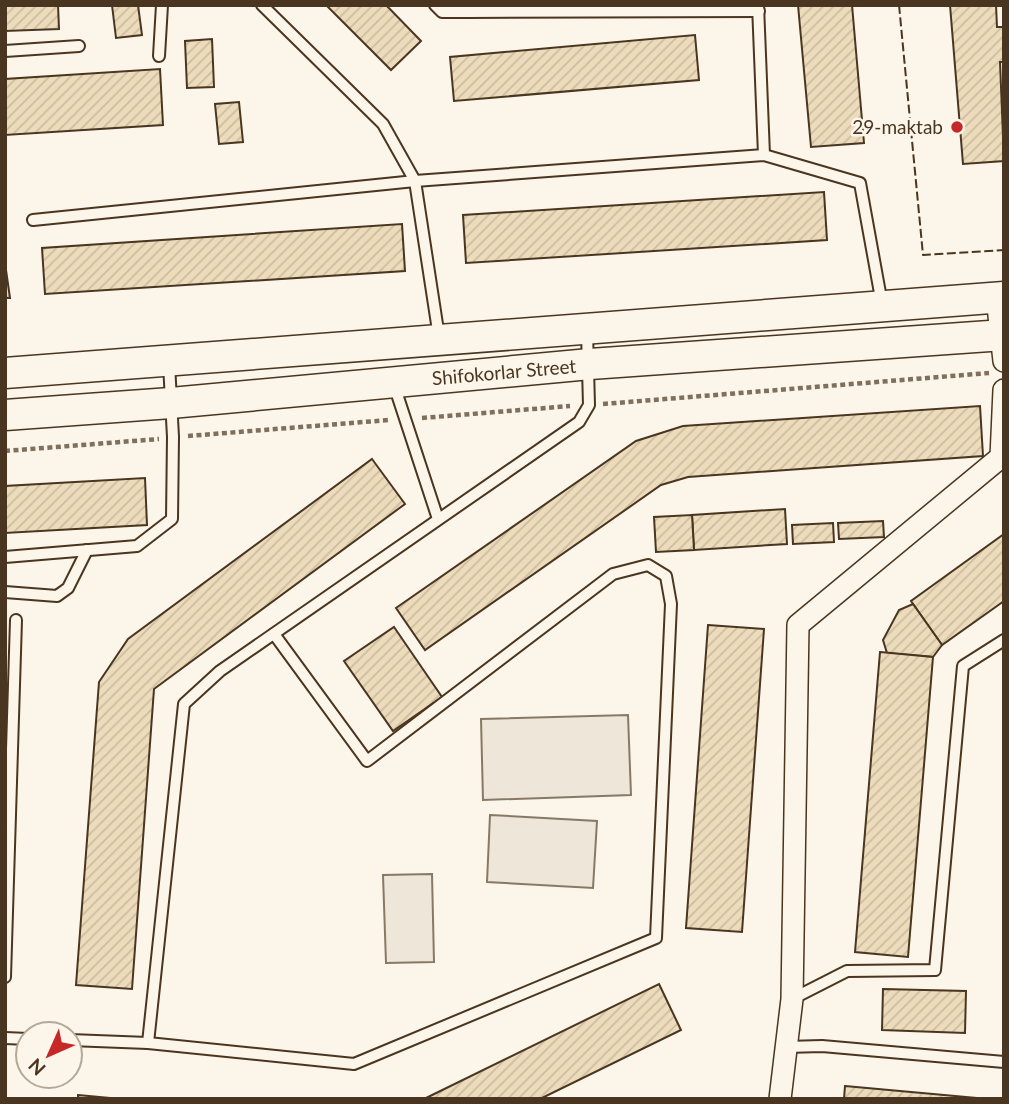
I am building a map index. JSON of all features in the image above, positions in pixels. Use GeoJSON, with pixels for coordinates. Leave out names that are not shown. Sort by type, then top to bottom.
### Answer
{"type":"FeatureCollection","features":[{"type":"Feature","properties":{"kind":"main road","name":"Shifokorlar Street"},"geometry":{"type":"LineString","coordinates":[[5,373],[1000,297]]}},
{"type":"Feature","properties":{"kind":"main road","name":"Shifokorlar Street"},"geometry":{"type":"LineString","coordinates":[[5,415],[172,403],[590,364],[1003,344]]}},
{"type":"Feature","properties":{"kind":"street"},"geometry":{"type":"LineString","coordinates":[[1000,297],[1003,344]]}},
{"type":"Feature","properties":{"kind":"street"},"geometry":{"type":"LineString","coordinates":[[779,1099],[792,999],[798,625],[1001,457],[1004,390]]}},
{"type":"Feature","properties":{"kind":"lane"},"geometry":{"type":"LineString","coordinates":[[159,56],[162,5]]}},
{"type":"Feature","properties":{"kind":"lane"},"geometry":{"type":"LineString","coordinates":[[262,5],[383,124],[415,181],[440,341]]}},
{"type":"Feature","properties":{"kind":"lane"},"geometry":{"type":"LineString","coordinates":[[435,5],[442,12],[758,8],[764,155]]}},
{"type":"Feature","properties":{"kind":"lane"},"geometry":{"type":"LineString","coordinates":[[5,51],[79,46]]}},
{"type":"Feature","properties":{"kind":"lane"},"geometry":{"type":"LineString","coordinates":[[33,220],[415,181],[764,155],[860,183],[883,307]]}},
{"type":"Feature","properties":{"kind":"lane"},"geometry":{"type":"LineString","coordinates":[[148,1043],[184,704],[220,671],[579,422],[589,405],[587,330]]}},
{"type":"Feature","properties":{"kind":"lane"},"geometry":{"type":"LineString","coordinates":[[5,557],[137,546],[172,519],[173,437],[169,361]]}},
{"type":"Feature","properties":{"kind":"lane"},"geometry":{"type":"LineString","coordinates":[[393,382],[438,519]]}},
{"type":"Feature","properties":{"kind":"lane"},"geometry":{"type":"LineString","coordinates":[[5,592],[57,596],[68,587],[87,550]]}},
{"type":"Feature","properties":{"kind":"lane"},"geometry":{"type":"LineString","coordinates":[[84,1041],[148,1043],[354,1064],[656,938],[671,604],[666,576],[648,565],[613,574],[367,761],[274,634]]}},
{"type":"Feature","properties":{"kind":"lane"},"geometry":{"type":"LineString","coordinates":[[5,977],[16,620]]}},
{"type":"Feature","properties":{"kind":"lane"},"geometry":{"type":"LineString","coordinates":[[792,999],[847,971],[935,970],[963,666],[1004,640]]}},
{"type":"Feature","properties":{"kind":"lane"},"geometry":{"type":"LineString","coordinates":[[786,1047],[822,1046],[1004,1062]]}},
{"type":"Feature","properties":{"kind":"path"},"geometry":{"type":"LineString","coordinates":[[5,451],[173,437]]}},
{"type":"Feature","properties":{"kind":"shaded area"},"geometry":{"type":"Polygon","coordinates":[[[628,715],[631,795],[483,800],[481,719],[628,715]]]}},
{"type":"Feature","properties":{"kind":"shaded area"},"geometry":{"type":"Polygon","coordinates":[[[490,815],[597,821],[593,888],[487,882],[490,815]]]}},
{"type":"Feature","properties":{"kind":"shaded area"},"geometry":{"type":"Polygon","coordinates":[[[432,874],[434,962],[386,963],[383,875],[432,874]]]}},
{"type":"Feature","properties":{"kind":"building"},"geometry":{"type":"Polygon","coordinates":[[[5,5],[58,5],[59,29],[5,31],[5,5]]]}},
{"type":"Feature","properties":{"kind":"building"},"geometry":{"type":"Polygon","coordinates":[[[112,5],[138,5],[142,35],[116,38],[112,5]]]}},
{"type":"Feature","properties":{"kind":"building"},"geometry":{"type":"Polygon","coordinates":[[[326,5],[386,5],[421,41],[391,70],[326,5]]]}},
{"type":"Feature","properties":{"kind":"building"},"geometry":{"type":"Polygon","coordinates":[[[798,5],[852,5],[864,143],[811,147],[798,5]]]}},
{"type":"Feature","properties":{"kind":"building"},"geometry":{"type":"Polygon","coordinates":[[[950,5],[996,5],[997,27],[1004,27],[1004,62],[1000,62],[1004,161],[963,164],[950,5]]]}},
{"type":"Feature","properties":{"kind":"building"},"geometry":{"type":"Polygon","coordinates":[[[695,35],[699,80],[454,101],[450,57],[695,35]]]}},
{"type":"Feature","properties":{"kind":"building"},"geometry":{"type":"Polygon","coordinates":[[[212,39],[214,87],[187,88],[185,41],[212,39]]]}},
{"type":"Feature","properties":{"kind":"building"},"geometry":{"type":"Polygon","coordinates":[[[160,69],[163,125],[5,135],[5,79],[160,69]]]}},
{"type":"Feature","properties":{"kind":"building"},"geometry":{"type":"Polygon","coordinates":[[[239,102],[243,142],[219,144],[215,104],[239,102]]]}},
{"type":"Feature","properties":{"kind":"building"},"geometry":{"type":"Polygon","coordinates":[[[824,192],[827,240],[466,263],[463,215],[824,192]]]}},
{"type":"Feature","properties":{"kind":"building"},"geometry":{"type":"Polygon","coordinates":[[[402,224],[405,271],[45,294],[42,248],[402,224]]]}},
{"type":"Feature","properties":{"kind":"building"},"geometry":{"type":"Polygon","coordinates":[[[5,263],[10,298],[5,298],[5,263]]]}},
{"type":"Feature","properties":{"kind":"building"},"geometry":{"type":"Polygon","coordinates":[[[980,406],[983,456],[688,477],[661,485],[425,650],[396,608],[636,441],[683,426],[980,406]]]}},
{"type":"Feature","properties":{"kind":"building"},"geometry":{"type":"Polygon","coordinates":[[[372,459],[405,504],[154,689],[132,989],[76,985],[99,682],[128,639],[372,459]]]}},
{"type":"Feature","properties":{"kind":"building"},"geometry":{"type":"Polygon","coordinates":[[[145,478],[147,525],[5,533],[5,486],[145,478]]]}},
{"type":"Feature","properties":{"kind":"building"},"geometry":{"type":"Polygon","coordinates":[[[785,509],[787,544],[694,550],[692,515],[785,509]]]}},
{"type":"Feature","properties":{"kind":"building"},"geometry":{"type":"Polygon","coordinates":[[[692,515],[694,550],[656,552],[654,517],[692,515]]]}},
{"type":"Feature","properties":{"kind":"building"},"geometry":{"type":"Polygon","coordinates":[[[883,521],[884,537],[839,539],[838,523],[883,521]]]}},
{"type":"Feature","properties":{"kind":"building"},"geometry":{"type":"Polygon","coordinates":[[[833,523],[834,542],[793,544],[792,525],[833,523]]]}},
{"type":"Feature","properties":{"kind":"building"},"geometry":{"type":"Polygon","coordinates":[[[1004,534],[1004,601],[942,645],[911,601],[1004,534]]]}},
{"type":"Feature","properties":{"kind":"building"},"geometry":{"type":"Polygon","coordinates":[[[913,604],[942,645],[933,657],[887,653],[883,640],[899,610],[913,604]]]}},
{"type":"Feature","properties":{"kind":"building"},"geometry":{"type":"Polygon","coordinates":[[[708,625],[764,629],[742,932],[686,928],[708,625]]]}},
{"type":"Feature","properties":{"kind":"building"},"geometry":{"type":"Polygon","coordinates":[[[394,627],[442,697],[393,731],[344,661],[394,627]]]}},
{"type":"Feature","properties":{"kind":"building"},"geometry":{"type":"Polygon","coordinates":[[[880,652],[933,657],[908,957],[855,952],[880,652]]]}},
{"type":"Feature","properties":{"kind":"building"},"geometry":{"type":"Polygon","coordinates":[[[659,984],[681,1030],[540,1099],[424,1099],[659,984]]]}},
{"type":"Feature","properties":{"kind":"building"},"geometry":{"type":"Polygon","coordinates":[[[883,989],[966,991],[965,1033],[882,1030],[883,989]]]}},
{"type":"Feature","properties":{"kind":"building"},"geometry":{"type":"Polygon","coordinates":[[[845,1086],[988,1099],[844,1099],[845,1086]]]}},
{"type":"Feature","properties":{"kind":"building"},"geometry":{"type":"Polygon","coordinates":[[[78,1095],[121,1099],[78,1099],[78,1095]]]}},
{"type":"Feature","properties":{"kind":"fence"},"geometry":{"type":"LineString","coordinates":[[899,5],[923,255],[1004,250]]}},
{"type":"Feature","properties":{"kind":"place","name":"29-maktab"},"geometry":{"type":"Point","coordinates":[957,127]}}]}
